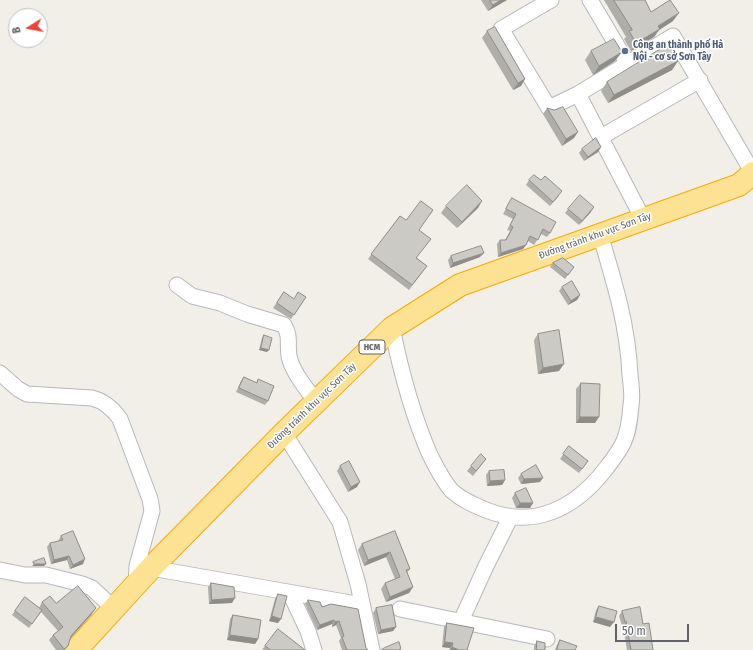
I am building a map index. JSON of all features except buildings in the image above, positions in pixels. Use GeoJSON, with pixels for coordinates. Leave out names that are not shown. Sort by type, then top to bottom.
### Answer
{"type":"FeatureCollection","features":[{"type":"Feature","properties":{"kind":"highway","name":"Đường tránh khu vực Sơn Tây"},"geometry":{"type":"LineString","coordinates":[[76,650],[151,568],[284,433],[392,328],[460,285],[643,218],[739,185],[753,173]]}},
{"type":"Feature","properties":{"kind":"street"},"geometry":{"type":"LineString","coordinates":[[590,0],[628,64]]}},
{"type":"Feature","properties":{"kind":"street"},"geometry":{"type":"LineString","coordinates":[[547,1],[501,28],[549,108],[578,94],[673,36],[753,173]]}},
{"type":"Feature","properties":{"kind":"street"},"geometry":{"type":"LineString","coordinates":[[601,137],[700,80]]}},
{"type":"Feature","properties":{"kind":"street"},"geometry":{"type":"LineString","coordinates":[[578,94],[643,218]]}},
{"type":"Feature","properties":{"kind":"street"},"geometry":{"type":"LineString","coordinates":[[392,328],[401,369],[417,424],[440,474],[452,490],[471,504],[510,518],[531,518],[545,514],[576,499],[598,479],[624,441],[632,403],[626,328],[618,294],[600,234]]}},
{"type":"Feature","properties":{"kind":"street"},"geometry":{"type":"LineString","coordinates":[[177,285],[192,296],[220,303],[247,314],[284,325],[289,333],[290,356],[298,374],[316,402]]}},
{"type":"Feature","properties":{"kind":"street"},"geometry":{"type":"LineString","coordinates":[[0,373],[18,389],[27,394],[92,398],[101,400],[115,412],[120,419],[150,499],[152,511],[137,566],[136,585]]}},
{"type":"Feature","properties":{"kind":"street"},"geometry":{"type":"LineString","coordinates":[[284,433],[340,522],[348,544],[372,650]]}},
{"type":"Feature","properties":{"kind":"street"},"geometry":{"type":"LineString","coordinates":[[461,621],[510,518]]}},
{"type":"Feature","properties":{"kind":"street"},"geometry":{"type":"LineString","coordinates":[[151,568],[362,605]]}},
{"type":"Feature","properties":{"kind":"street"},"geometry":{"type":"LineString","coordinates":[[0,570],[25,575],[46,575],[82,584],[92,588],[114,609]]}},
{"type":"Feature","properties":{"kind":"street"},"geometry":{"type":"LineString","coordinates":[[290,593],[308,632],[314,650]]}},
{"type":"Feature","properties":{"kind":"street"},"geometry":{"type":"LineString","coordinates":[[400,609],[547,639]]}},
{"type":"Feature","properties":{"kind":"place","name":"Công an thành phố Hà Nội - cơ sở Sơn Tây"},"geometry":{"type":"Point","coordinates":[625,51]}}]}
